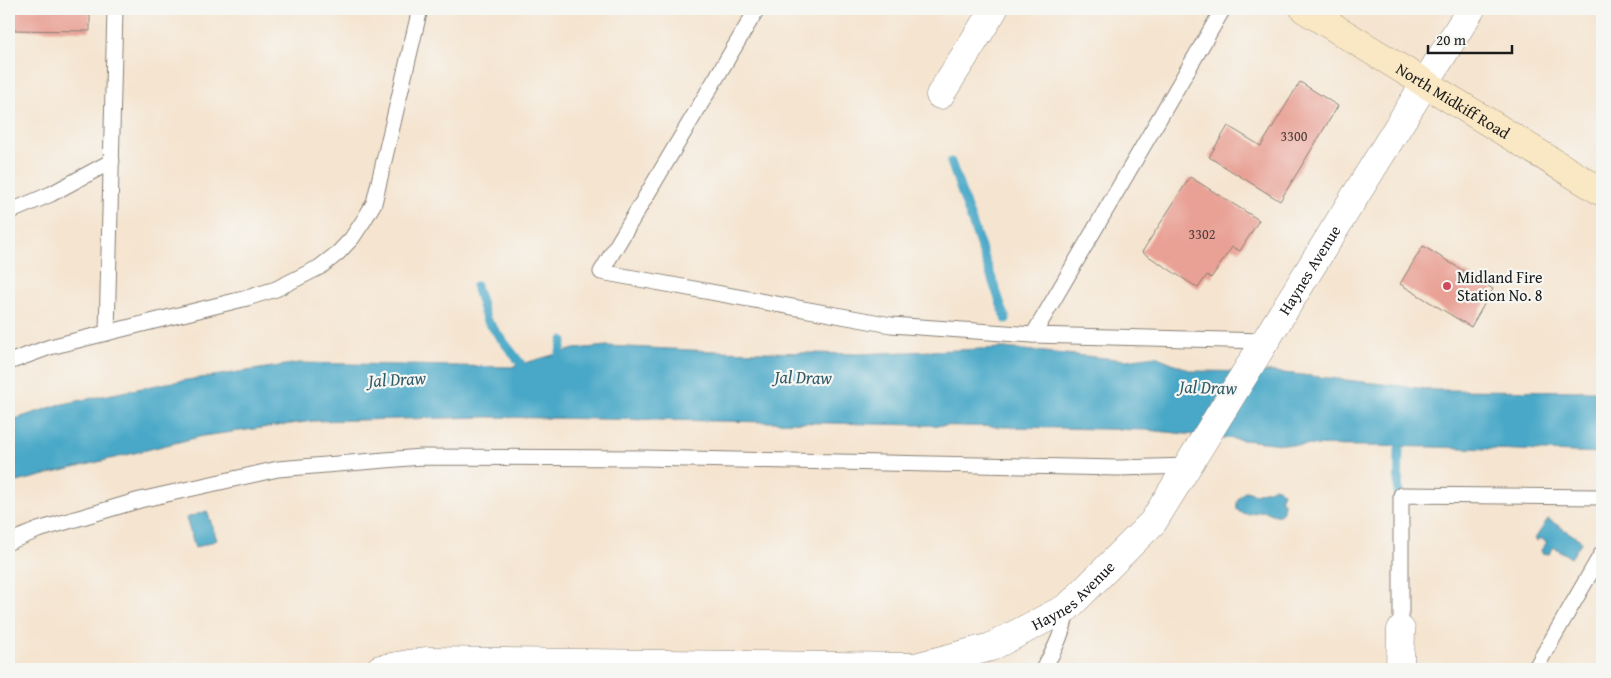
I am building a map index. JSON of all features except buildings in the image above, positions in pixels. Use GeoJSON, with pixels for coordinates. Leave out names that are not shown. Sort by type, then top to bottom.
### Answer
{"type":"FeatureCollection","features":[{"type":"Feature","properties":{"kind":"main road","name":"North Midkiff Road"},"geometry":{"type":"LineString","coordinates":[[1304,9],[1601,187]]}},
{"type":"Feature","properties":{"kind":"street"},"geometry":{"type":"LineString","coordinates":[[940,95],[994,9]]}},
{"type":"Feature","properties":{"kind":"street","name":"Haynes Avenue"},"geometry":{"type":"LineString","coordinates":[[380,669],[426,661],[696,667],[915,667],[991,647],[1068,607],[1153,522],[1471,9]]}},
{"type":"Feature","properties":{"kind":"street"},"geometry":{"type":"LineString","coordinates":[[1400,669],[1401,630]]}},
{"type":"Feature","properties":{"kind":"lane"},"geometry":{"type":"LineString","coordinates":[[107,333],[115,9]]}},
{"type":"Feature","properties":{"kind":"lane"},"geometry":{"type":"LineString","coordinates":[[9,362],[50,347],[247,298],[276,289],[320,267],[338,254],[352,238],[374,203],[420,9]]}},
{"type":"Feature","properties":{"kind":"lane"},"geometry":{"type":"LineString","coordinates":[[756,9],[601,272],[891,325],[1260,349]]}},
{"type":"Feature","properties":{"kind":"lane"},"geometry":{"type":"LineString","coordinates":[[1033,335],[1223,9]]}},
{"type":"Feature","properties":{"kind":"lane"},"geometry":{"type":"LineString","coordinates":[[9,212],[51,194],[112,161]]}},
{"type":"Feature","properties":{"kind":"lane"},"geometry":{"type":"LineString","coordinates":[[9,542],[38,530],[140,500],[278,470],[421,457],[643,458],[1119,468],[1192,459]]}},
{"type":"Feature","properties":{"kind":"lane"},"geometry":{"type":"LineString","coordinates":[[1401,630],[1402,495],[1602,497]]}},
{"type":"Feature","properties":{"kind":"lane"},"geometry":{"type":"LineString","coordinates":[[1535,669],[1602,553]]}},
{"type":"Feature","properties":{"kind":"lane"},"geometry":{"type":"LineString","coordinates":[[1044,669],[1062,633],[1068,607]]}},
{"type":"Feature","properties":{"kind":"water","name":"Jal Draw"},"geometry":{"type":"Polygon","coordinates":[[[607,346],[713,351],[859,354],[1004,348],[1126,360],[1155,356],[1192,371],[1275,372],[1436,390],[1602,391],[1602,453],[1434,447],[1292,445],[1147,430],[488,417],[313,421],[203,436],[9,484],[9,421],[58,405],[167,383],[299,363],[511,367],[574,349],[607,346]]]}},
{"type":"Feature","properties":{"kind":"water"},"geometry":{"type":"Polygon","coordinates":[[[1274,487],[1283,492],[1280,500],[1284,502],[1281,514],[1276,515],[1261,511],[1244,514],[1237,510],[1238,499],[1246,491],[1256,494],[1274,487]]]}},
{"type":"Feature","properties":{"kind":"water"},"geometry":{"type":"Polygon","coordinates":[[[207,511],[217,540],[195,548],[186,518],[207,511]]]}},
{"type":"Feature","properties":{"kind":"water"},"geometry":{"type":"Polygon","coordinates":[[[1548,519],[1582,541],[1571,558],[1554,547],[1549,554],[1542,553],[1541,550],[1547,542],[1540,538],[1537,541],[1535,539],[1548,519]]]}},
{"type":"Feature","properties":{"kind":"waterway"},"geometry":{"type":"LineString","coordinates":[[951,162],[1006,319]]}},
{"type":"Feature","properties":{"kind":"waterway"},"geometry":{"type":"LineString","coordinates":[[476,286],[486,319],[528,373]]}},
{"type":"Feature","properties":{"kind":"waterway"},"geometry":{"type":"LineString","coordinates":[[557,364],[563,340]]}},
{"type":"Feature","properties":{"kind":"waterway"},"geometry":{"type":"LineString","coordinates":[[1398,498],[1399,450]]}},
{"type":"Feature","properties":{"kind":"place","name":"Midland Fire Station No. 8"},"geometry":{"type":"Point","coordinates":[1447,286]}}]}
